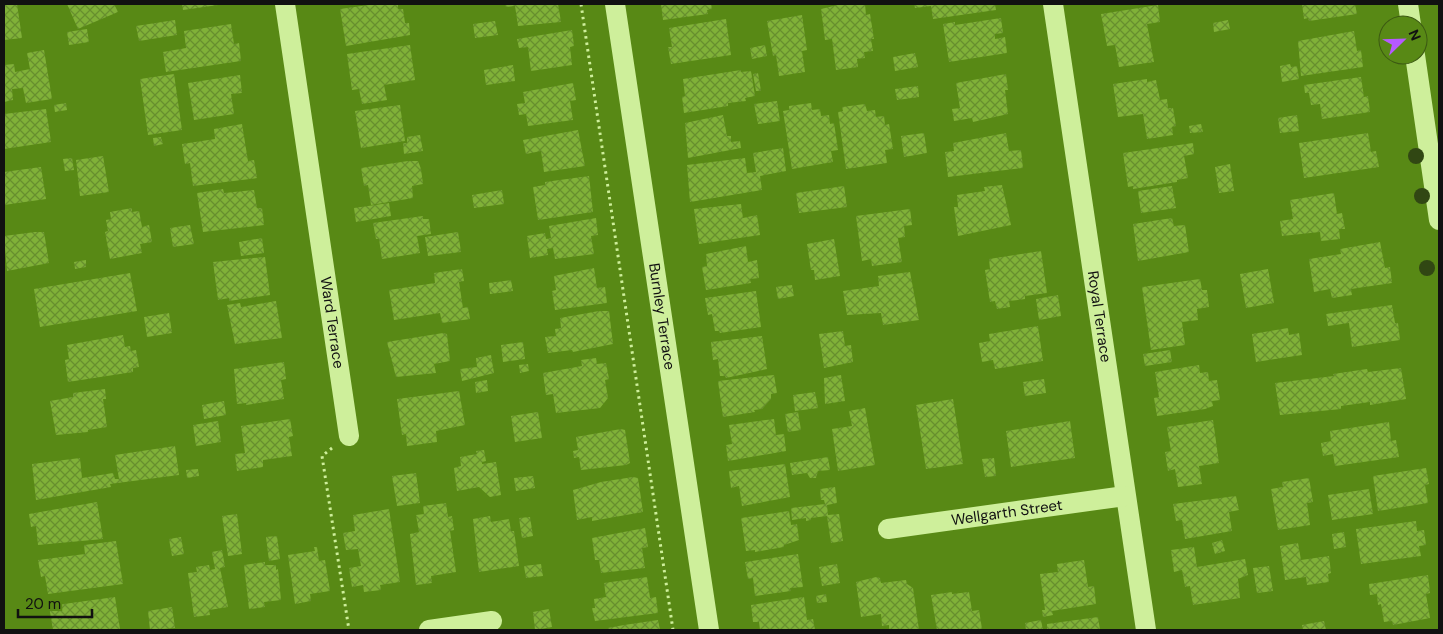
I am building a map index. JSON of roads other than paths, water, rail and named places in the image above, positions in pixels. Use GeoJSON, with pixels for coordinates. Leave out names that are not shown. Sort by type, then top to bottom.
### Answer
{"type":"FeatureCollection","features":[{"type":"Feature","properties":{"kind":"street","name":"Ward Terrace"},"geometry":{"type":"LineString","coordinates":[[285,4],[349,436]]}},
{"type":"Feature","properties":{"kind":"street","name":"Burnley Terrace"},"geometry":{"type":"LineString","coordinates":[[615,4],[709,630]]}},
{"type":"Feature","properties":{"kind":"street","name":"Royal Terrace"},"geometry":{"type":"LineString","coordinates":[[1053,4],[1146,630]]}},
{"type":"Feature","properties":{"kind":"street"},"geometry":{"type":"LineString","coordinates":[[1416,65],[1439,220]]}},
{"type":"Feature","properties":{"kind":"street","name":"Wellgarth Street"},"geometry":{"type":"LineString","coordinates":[[888,529],[1125,496]]}},
{"type":"Feature","properties":{"kind":"street"},"geometry":{"type":"LineString","coordinates":[[429,630],[492,621]]}}]}
